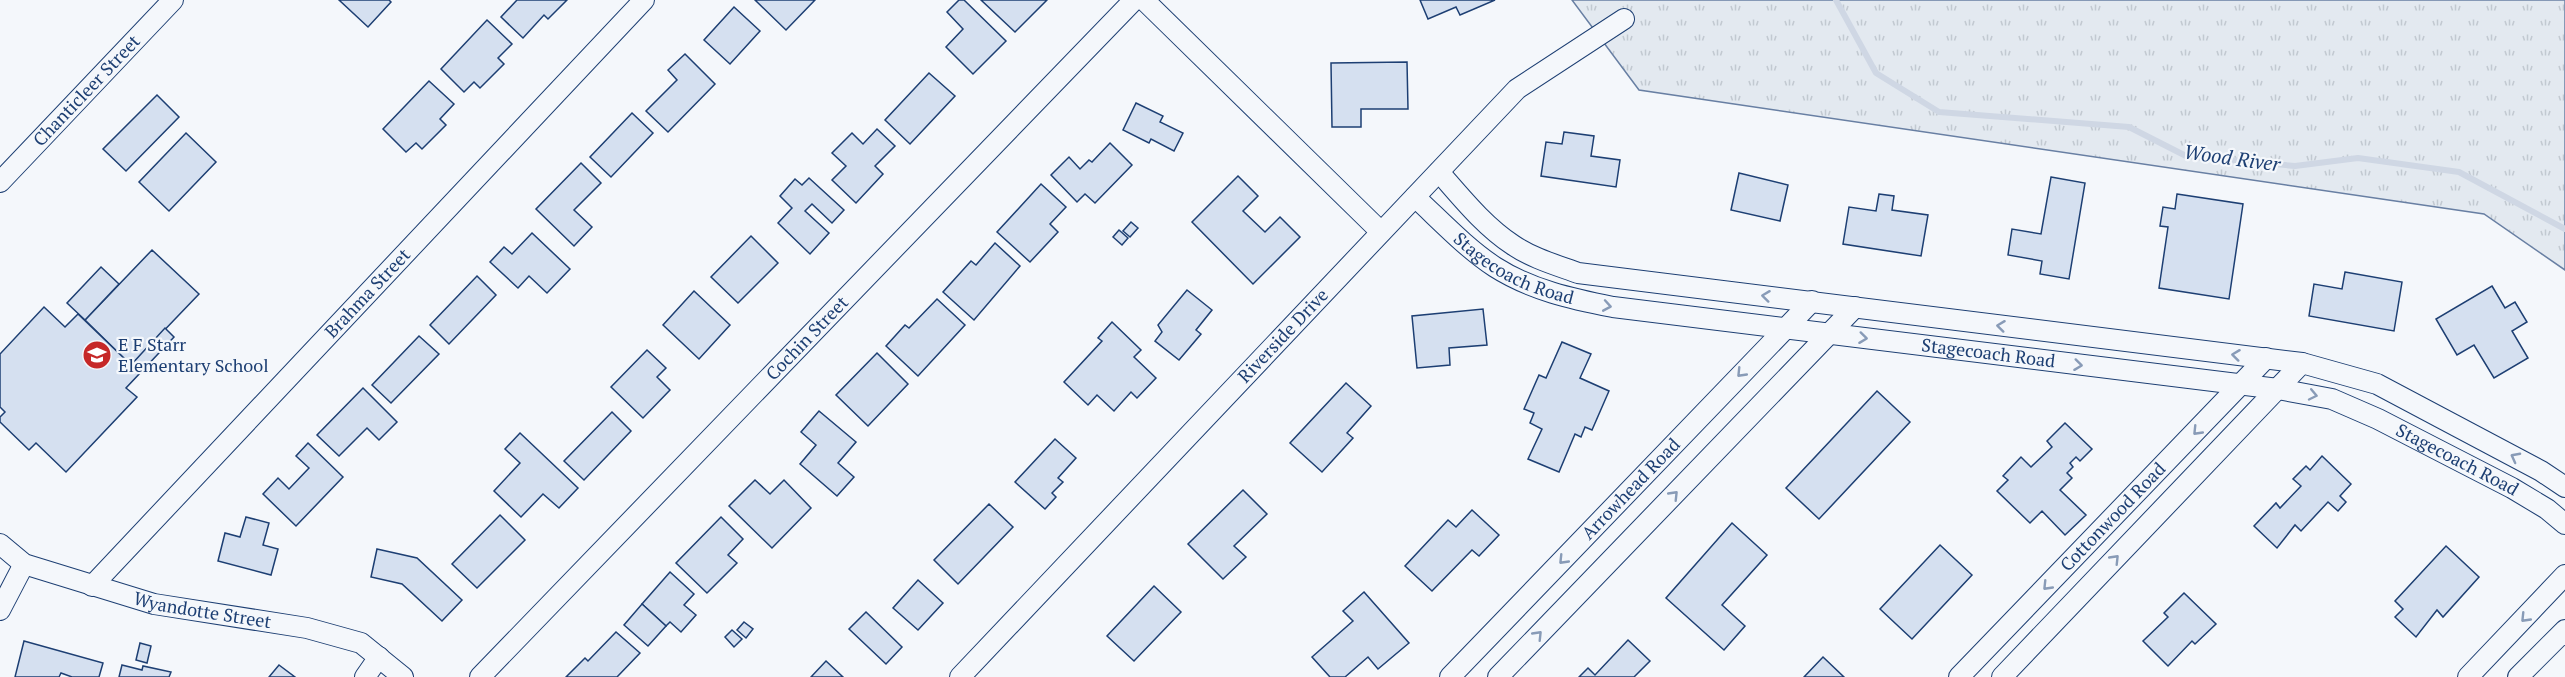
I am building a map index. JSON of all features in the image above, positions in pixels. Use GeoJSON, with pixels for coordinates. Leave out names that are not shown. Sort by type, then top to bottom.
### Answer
{"type":"FeatureCollection","features":[{"type":"Feature","properties":{"kind":"street","name":"Chanticleer Street"},"geometry":{"type":"LineString","coordinates":[[0,182],[173,0]]}},
{"type":"Feature","properties":{"kind":"street","name":"Brahma Street"},"geometry":{"type":"LineString","coordinates":[[92,586],[644,0]]}},
{"type":"Feature","properties":{"kind":"street","name":"Cochin Street"},"geometry":{"type":"LineString","coordinates":[[480,677],[1134,0]]}},
{"type":"Feature","properties":{"kind":"street"},"geometry":{"type":"LineString","coordinates":[[1144,0],[1380,231]]}},
{"type":"Feature","properties":{"kind":"street","name":"Riverside Drive"},"geometry":{"type":"LineString","coordinates":[[960,677],[1380,231],[1517,90],[1624,19]]}},
{"type":"Feature","properties":{"kind":"street","name":"Stagecoach Road"},"geometry":{"type":"LineString","coordinates":[[1438,172],[1475,213],[1512,245],[1542,260],[1578,273],[2302,363],[2377,384],[2541,471],[2565,487]]}},
{"type":"Feature","properties":{"kind":"street","name":"Stagecoach Road"},"geometry":{"type":"LineString","coordinates":[[1414,197],[1494,266],[1530,285],[1570,298],[1613,307],[2278,389],[2332,399],[2378,419],[2512,488],[2547,508],[2565,524]]}},
{"type":"Feature","properties":{"kind":"street","name":"Arrowhead Road"},"geometry":{"type":"LineString","coordinates":[[1450,677],[1812,301]]}},
{"type":"Feature","properties":{"kind":"street","name":"Arrowhead Road"},"geometry":{"type":"LineString","coordinates":[[1498,677],[1855,307]]}},
{"type":"Feature","properties":{"kind":"street","name":"Cottonwood Road"},"geometry":{"type":"LineString","coordinates":[[1959,677],[2266,358]]}},
{"type":"Feature","properties":{"kind":"street","name":"Cottonwood Road"},"geometry":{"type":"LineString","coordinates":[[2002,677],[2302,363]]}},
{"type":"Feature","properties":{"kind":"street","name":"Wyandotte Street"},"geometry":{"type":"LineString","coordinates":[[0,544],[24,564],[154,604],[307,628],[361,643],[403,677]]}},
{"type":"Feature","properties":{"kind":"street"},"geometry":{"type":"LineString","coordinates":[[0,610],[24,564]]}},
{"type":"Feature","properties":{"kind":"street"},"geometry":{"type":"LineString","coordinates":[[2468,677],[2565,575]]}},
{"type":"Feature","properties":{"kind":"street"},"geometry":{"type":"LineString","coordinates":[[2518,677],[2565,630]]}},
{"type":"Feature","properties":{"kind":"street"},"geometry":{"type":"LineString","coordinates":[[365,677],[379,657]]}},
{"type":"Feature","properties":{"kind":"green space"},"geometry":{"type":"Polygon","coordinates":[[[1572,0],[2565,0],[2565,270],[2484,214],[1639,90],[1572,0]]]}},
{"type":"Feature","properties":{"kind":"building"},"geometry":{"type":"Polygon","coordinates":[[[339,0],[389,0],[391,2],[368,27],[339,0]]]}},
{"type":"Feature","properties":{"kind":"building"},"geometry":{"type":"Polygon","coordinates":[[[517,0],[567,0],[548,19],[544,15],[523,38],[501,17],[517,0]]]}},
{"type":"Feature","properties":{"kind":"building"},"geometry":{"type":"Polygon","coordinates":[[[755,0],[815,0],[786,30],[755,0]]]}},
{"type":"Feature","properties":{"kind":"building"},"geometry":{"type":"Polygon","coordinates":[[[959,0],[964,0],[1006,41],[973,74],[946,47],[963,29],[947,12],[959,0]]]}},
{"type":"Feature","properties":{"kind":"building"},"geometry":{"type":"Polygon","coordinates":[[[981,0],[1047,0],[1015,32],[981,0]]]}},
{"type":"Feature","properties":{"kind":"building"},"geometry":{"type":"Polygon","coordinates":[[[1420,0],[1495,0],[1460,15],[1456,7],[1428,19],[1420,0]]]}},
{"type":"Feature","properties":{"kind":"building"},"geometry":{"type":"Polygon","coordinates":[[[734,7],[760,31],[730,64],[704,40],[734,7]]]}},
{"type":"Feature","properties":{"kind":"building"},"geometry":{"type":"Polygon","coordinates":[[[487,20],[512,44],[498,58],[504,64],[480,88],[474,82],[464,92],[441,69],[487,20]]]}},
{"type":"Feature","properties":{"kind":"building"},"geometry":{"type":"Polygon","coordinates":[[[685,54],[715,84],[668,132],[646,111],[677,80],[668,70],[685,54]]]}},
{"type":"Feature","properties":{"kind":"building"},"geometry":{"type":"Polygon","coordinates":[[[1407,62],[1408,109],[1361,109],[1361,127],[1332,127],[1331,63],[1407,62]]]}},
{"type":"Feature","properties":{"kind":"building"},"geometry":{"type":"Polygon","coordinates":[[[929,73],[955,96],[910,144],[885,120],[929,73]]]}},
{"type":"Feature","properties":{"kind":"building"},"geometry":{"type":"Polygon","coordinates":[[[429,81],[454,104],[440,119],[446,125],[422,149],[416,143],[406,152],[383,129],[429,81]]]}},
{"type":"Feature","properties":{"kind":"building"},"geometry":{"type":"Polygon","coordinates":[[[157,95],[179,117],[126,171],[103,149],[157,95]]]}},
{"type":"Feature","properties":{"kind":"building"},"geometry":{"type":"Polygon","coordinates":[[[1136,103],[1163,116],[1160,122],[1183,133],[1174,151],[1151,139],[1149,143],[1123,130],[1136,103]]]}},
{"type":"Feature","properties":{"kind":"building"},"geometry":{"type":"Polygon","coordinates":[[[632,113],[653,133],[611,177],[590,157],[632,113]]]}},
{"type":"Feature","properties":{"kind":"building"},"geometry":{"type":"Polygon","coordinates":[[[877,129],[895,146],[875,166],[883,174],[856,203],[832,180],[846,166],[832,153],[852,133],[863,144],[877,129]]]}},
{"type":"Feature","properties":{"kind":"building"},"geometry":{"type":"Polygon","coordinates":[[[1564,132],[1594,136],[1591,156],[1620,160],[1616,187],[1541,176],[1546,142],[1562,144],[1564,132]]]}},
{"type":"Feature","properties":{"kind":"building"},"geometry":{"type":"Polygon","coordinates":[[[186,133],[216,162],[169,211],[139,182],[186,133]]]}},
{"type":"Feature","properties":{"kind":"building"},"geometry":{"type":"Polygon","coordinates":[[[1110,143],[1132,165],[1095,203],[1085,194],[1077,202],[1051,175],[1069,157],[1080,169],[1089,160],[1092,162],[1110,143]]]}},
{"type":"Feature","properties":{"kind":"building"},"geometry":{"type":"Polygon","coordinates":[[[581,163],[601,183],[574,210],[592,227],[574,246],[536,209],[581,163]]]}},
{"type":"Feature","properties":{"kind":"building"},"geometry":{"type":"Polygon","coordinates":[[[1739,173],[1788,185],[1780,221],[1731,210],[1739,173]]]}},
{"type":"Feature","properties":{"kind":"building"},"geometry":{"type":"Polygon","coordinates":[[[1238,176],[1258,196],[1243,211],[1265,232],[1280,217],[1300,237],[1253,284],[1192,222],[1238,176]]]}},
{"type":"Feature","properties":{"kind":"building"},"geometry":{"type":"Polygon","coordinates":[[[2051,177],[2085,183],[2069,279],[2040,274],[2042,261],[2008,255],[2012,229],[2041,234],[2051,177]]]}},
{"type":"Feature","properties":{"kind":"building"},"geometry":{"type":"Polygon","coordinates":[[[809,178],[844,210],[832,223],[812,204],[805,211],[829,233],[810,254],[778,223],[792,208],[780,196],[795,179],[802,185],[809,178]]]}},
{"type":"Feature","properties":{"kind":"building"},"geometry":{"type":"Polygon","coordinates":[[[1041,184],[1066,207],[1050,224],[1058,232],[1030,262],[997,232],[1041,184]]]}},
{"type":"Feature","properties":{"kind":"building"},"geometry":{"type":"Polygon","coordinates":[[[1879,194],[1894,196],[1892,210],[1928,215],[1921,256],[1843,244],[1849,207],[1876,211],[1879,194]]]}},
{"type":"Feature","properties":{"kind":"building"},"geometry":{"type":"Polygon","coordinates":[[[2177,194],[2243,204],[2229,299],[2159,288],[2168,227],[2160,226],[2163,207],[2175,209],[2177,194]]]}},
{"type":"Feature","properties":{"kind":"building"},"geometry":{"type":"Polygon","coordinates":[[[1131,222],[1138,228],[1130,237],[1123,231],[1131,222]]]}},
{"type":"Feature","properties":{"kind":"building"},"geometry":{"type":"Polygon","coordinates":[[[1119,230],[1128,238],[1122,245],[1113,237],[1119,230]]]}},
{"type":"Feature","properties":{"kind":"building"},"geometry":{"type":"Polygon","coordinates":[[[532,233],[570,269],[547,293],[529,276],[518,288],[490,262],[504,247],[512,254],[532,233]]]}},
{"type":"Feature","properties":{"kind":"building"},"geometry":{"type":"Polygon","coordinates":[[[751,236],[778,263],[738,303],[711,277],[751,236]]]}},
{"type":"Feature","properties":{"kind":"building"},"geometry":{"type":"Polygon","coordinates":[[[995,243],[1020,266],[974,320],[943,292],[971,261],[976,265],[995,243]]]}},
{"type":"Feature","properties":{"kind":"building"},"geometry":{"type":"Polygon","coordinates":[[[152,250],[199,294],[131,365],[85,320],[152,250]]]}},
{"type":"Feature","properties":{"kind":"building"},"geometry":{"type":"Polygon","coordinates":[[[101,267],[119,284],[85,320],[67,303],[101,267]]]}},
{"type":"Feature","properties":{"kind":"building"},"geometry":{"type":"Polygon","coordinates":[[[2345,272],[2402,282],[2394,331],[2309,316],[2314,284],[2342,289],[2345,272]]]}},
{"type":"Feature","properties":{"kind":"building"},"geometry":{"type":"Polygon","coordinates":[[[477,276],[496,295],[449,344],[430,325],[477,276]]]}},
{"type":"Feature","properties":{"kind":"building"},"geometry":{"type":"Polygon","coordinates":[[[2492,286],[2505,308],[2515,302],[2527,322],[2512,331],[2528,358],[2494,378],[2474,345],[2457,355],[2436,319],[2492,286]]]}},
{"type":"Feature","properties":{"kind":"building"},"geometry":{"type":"Polygon","coordinates":[[[1187,290],[1212,310],[1196,330],[1201,334],[1179,360],[1155,341],[1162,332],[1158,325],[1187,290]]]}},
{"type":"Feature","properties":{"kind":"building"},"geometry":{"type":"Polygon","coordinates":[[[694,291],[730,325],[699,359],[663,325],[694,291]]]}},
{"type":"Feature","properties":{"kind":"building"},"geometry":{"type":"Polygon","coordinates":[[[937,299],[965,325],[918,376],[886,346],[905,325],[909,328],[937,299]]]}},
{"type":"Feature","properties":{"kind":"building"},"geometry":{"type":"Polygon","coordinates":[[[44,307],[65,327],[78,314],[131,365],[165,328],[174,337],[126,388],[137,397],[66,472],[36,443],[29,450],[0,422],[0,417],[5,412],[0,407],[0,354],[44,307]]]}},
{"type":"Feature","properties":{"kind":"building"},"geometry":{"type":"Polygon","coordinates":[[[1483,309],[1487,345],[1449,348],[1450,365],[1417,368],[1412,316],[1483,309]]]}},
{"type":"Feature","properties":{"kind":"building"},"geometry":{"type":"Polygon","coordinates":[[[1112,322],[1141,350],[1134,357],[1156,378],[1137,398],[1131,392],[1114,411],[1097,395],[1088,405],[1064,382],[1102,341],[1098,338],[1112,322]]]}},
{"type":"Feature","properties":{"kind":"building"},"geometry":{"type":"Polygon","coordinates":[[[419,336],[439,354],[391,403],[372,385],[419,336]]]}},
{"type":"Feature","properties":{"kind":"building"},"geometry":{"type":"Polygon","coordinates":[[[1562,342],[1591,354],[1580,378],[1609,391],[1592,430],[1585,427],[1581,437],[1575,434],[1559,472],[1528,459],[1542,429],[1530,423],[1534,413],[1524,409],[1539,375],[1546,378],[1562,342]]]}},
{"type":"Feature","properties":{"kind":"building"},"geometry":{"type":"Polygon","coordinates":[[[647,350],[666,368],[657,377],[670,390],[643,418],[611,387],[647,350]]]}},
{"type":"Feature","properties":{"kind":"building"},"geometry":{"type":"Polygon","coordinates":[[[877,353],[908,384],[868,426],[836,395],[877,353]]]}},
{"type":"Feature","properties":{"kind":"building"},"geometry":{"type":"Polygon","coordinates":[[[1346,383],[1371,406],[1347,433],[1353,438],[1322,472],[1290,443],[1346,383]]]}},
{"type":"Feature","properties":{"kind":"building"},"geometry":{"type":"Polygon","coordinates":[[[363,388],[397,422],[379,440],[367,428],[339,456],[317,435],[363,388]]]}},
{"type":"Feature","properties":{"kind":"building"},"geometry":{"type":"Polygon","coordinates":[[[1877,391],[1910,422],[1819,519],[1786,488],[1877,391]]]}},
{"type":"Feature","properties":{"kind":"building"},"geometry":{"type":"Polygon","coordinates":[[[819,411],[856,442],[838,463],[854,477],[837,496],[800,464],[816,445],[801,432],[819,411]]]}},
{"type":"Feature","properties":{"kind":"building"},"geometry":{"type":"Polygon","coordinates":[[[612,412],[631,431],[584,480],[564,461],[612,412]]]}},
{"type":"Feature","properties":{"kind":"building"},"geometry":{"type":"Polygon","coordinates":[[[2065,423],[2092,449],[2080,461],[2076,457],[2070,463],[2073,467],[2067,473],[2072,478],[2060,490],[2086,515],[2065,535],[2042,511],[2030,523],[1997,491],[2008,480],[2003,476],[2021,457],[2031,467],[2052,447],[2047,441],[2065,423]]]}},
{"type":"Feature","properties":{"kind":"building"},"geometry":{"type":"Polygon","coordinates":[[[520,433],[578,488],[559,508],[543,494],[521,517],[494,491],[520,463],[505,449],[520,433]]]}},
{"type":"Feature","properties":{"kind":"building"},"geometry":{"type":"Polygon","coordinates":[[[1055,439],[1076,458],[1058,478],[1063,482],[1052,493],[1056,497],[1045,509],[1015,482],[1055,439]]]}},
{"type":"Feature","properties":{"kind":"building"},"geometry":{"type":"Polygon","coordinates":[[[308,443],[343,477],[296,526],[263,494],[278,478],[289,489],[309,468],[296,456],[308,443]]]}},
{"type":"Feature","properties":{"kind":"building"},"geometry":{"type":"Polygon","coordinates":[[[2322,456],[2351,484],[2340,496],[2346,502],[2338,511],[2328,502],[2301,531],[2295,525],[2277,548],[2254,526],[2276,503],[2280,508],[2301,486],[2293,479],[2306,466],[2310,470],[2322,456]]]}},
{"type":"Feature","properties":{"kind":"building"},"geometry":{"type":"Polygon","coordinates":[[[755,480],[770,494],[784,480],[811,508],[772,548],[729,506],[755,480]]]}},
{"type":"Feature","properties":{"kind":"building"},"geometry":{"type":"Polygon","coordinates":[[[1243,490],[1267,514],[1234,546],[1246,557],[1223,579],[1188,544],[1243,490]]]}},
{"type":"Feature","properties":{"kind":"building"},"geometry":{"type":"Polygon","coordinates":[[[989,504],[1013,527],[958,584],[934,560],[989,504]]]}},
{"type":"Feature","properties":{"kind":"building"},"geometry":{"type":"Polygon","coordinates":[[[1472,510],[1499,535],[1479,556],[1472,550],[1432,591],[1405,566],[1448,520],[1456,527],[1472,510]]]}},
{"type":"Feature","properties":{"kind":"building"},"geometry":{"type":"Polygon","coordinates":[[[500,515],[525,540],[477,588],[452,564],[500,515]]]}},
{"type":"Feature","properties":{"kind":"building"},"geometry":{"type":"Polygon","coordinates":[[[246,517],[269,523],[263,545],[278,549],[271,575],[218,561],[225,533],[240,537],[246,517]]]}},
{"type":"Feature","properties":{"kind":"building"},"geometry":{"type":"Polygon","coordinates":[[[721,517],[743,539],[728,555],[737,563],[707,593],[676,563],[721,517]]]}},
{"type":"Feature","properties":{"kind":"building"},"geometry":{"type":"Polygon","coordinates":[[[1732,523],[1767,555],[1722,605],[1745,626],[1724,650],[1666,598],[1732,523]]]}},
{"type":"Feature","properties":{"kind":"building"},"geometry":{"type":"Polygon","coordinates":[[[1940,545],[1972,575],[1912,639],[1880,609],[1940,545]]]}},
{"type":"Feature","properties":{"kind":"building"},"geometry":{"type":"Polygon","coordinates":[[[2446,546],[2479,577],[2443,617],[2437,610],[2416,637],[2395,617],[2403,609],[2395,601],[2446,546]]]}},
{"type":"Feature","properties":{"kind":"building"},"geometry":{"type":"Polygon","coordinates":[[[377,549],[417,558],[462,600],[442,621],[402,584],[371,577],[377,549]]]}},
{"type":"Feature","properties":{"kind":"building"},"geometry":{"type":"Polygon","coordinates":[[[670,572],[694,594],[684,605],[696,615],[681,632],[670,622],[666,626],[642,604],[670,572]]]}},
{"type":"Feature","properties":{"kind":"building"},"geometry":{"type":"Polygon","coordinates":[[[918,580],[943,603],[918,630],[893,608],[918,580]]]}},
{"type":"Feature","properties":{"kind":"building"},"geometry":{"type":"Polygon","coordinates":[[[1154,586],[1181,612],[1134,661],[1107,636],[1154,586]]]}},
{"type":"Feature","properties":{"kind":"building"},"geometry":{"type":"Polygon","coordinates":[[[1364,592],[1409,643],[1378,669],[1368,657],[1345,677],[1330,677],[1312,657],[1353,621],[1343,611],[1364,592]]]}},
{"type":"Feature","properties":{"kind":"building"},"geometry":{"type":"Polygon","coordinates":[[[2184,593],[2216,624],[2195,644],[2192,641],[2168,666],[2143,641],[2168,617],[2164,613],[2184,593]]]}},
{"type":"Feature","properties":{"kind":"building"},"geometry":{"type":"Polygon","coordinates":[[[642,604],[666,626],[648,646],[624,625],[642,604]]]}},
{"type":"Feature","properties":{"kind":"building"},"geometry":{"type":"Polygon","coordinates":[[[866,612],[902,647],[886,664],[849,629],[866,612]]]}},
{"type":"Feature","properties":{"kind":"building"},"geometry":{"type":"Polygon","coordinates":[[[744,622],[753,629],[746,638],[737,630],[744,622]]]}},
{"type":"Feature","properties":{"kind":"building"},"geometry":{"type":"Polygon","coordinates":[[[732,630],[742,639],[734,647],[725,637],[732,630]]]}},
{"type":"Feature","properties":{"kind":"building"},"geometry":{"type":"Polygon","coordinates":[[[616,632],[640,653],[617,677],[566,677],[585,658],[588,661],[616,632]]]}},
{"type":"Feature","properties":{"kind":"building"},"geometry":{"type":"Polygon","coordinates":[[[1628,640],[1650,661],[1634,677],[1579,677],[1588,668],[1595,675],[1628,640]]]}},
{"type":"Feature","properties":{"kind":"building"},"geometry":{"type":"Polygon","coordinates":[[[24,641],[103,663],[99,677],[72,677],[61,673],[59,677],[15,677],[24,641]]]}},
{"type":"Feature","properties":{"kind":"building"},"geometry":{"type":"Polygon","coordinates":[[[140,643],[151,646],[147,663],[136,660],[140,643]]]}},
{"type":"Feature","properties":{"kind":"building"},"geometry":{"type":"Polygon","coordinates":[[[1823,657],[1844,677],[1804,677],[1823,657]]]}},
{"type":"Feature","properties":{"kind":"building"},"geometry":{"type":"Polygon","coordinates":[[[826,661],[843,677],[811,677],[826,661]]]}},
{"type":"Feature","properties":{"kind":"building"},"geometry":{"type":"Polygon","coordinates":[[[122,665],[142,670],[143,666],[171,672],[169,677],[119,677],[122,665]]]}},
{"type":"Feature","properties":{"kind":"building"},"geometry":{"type":"Polygon","coordinates":[[[279,665],[295,677],[269,677],[279,665]]]}},
{"type":"Feature","properties":{"kind":"waterway","name":"Wood River"},"geometry":{"type":"LineString","coordinates":[[1836,0],[1876,73],[1939,112],[2129,127],[2186,156],[2295,166],[2358,158],[2459,172],[2565,229]]}},
{"type":"Feature","properties":{"kind":"place","name":"E F Starr Elementary School"},"geometry":{"type":"Point","coordinates":[97,355]}}]}
